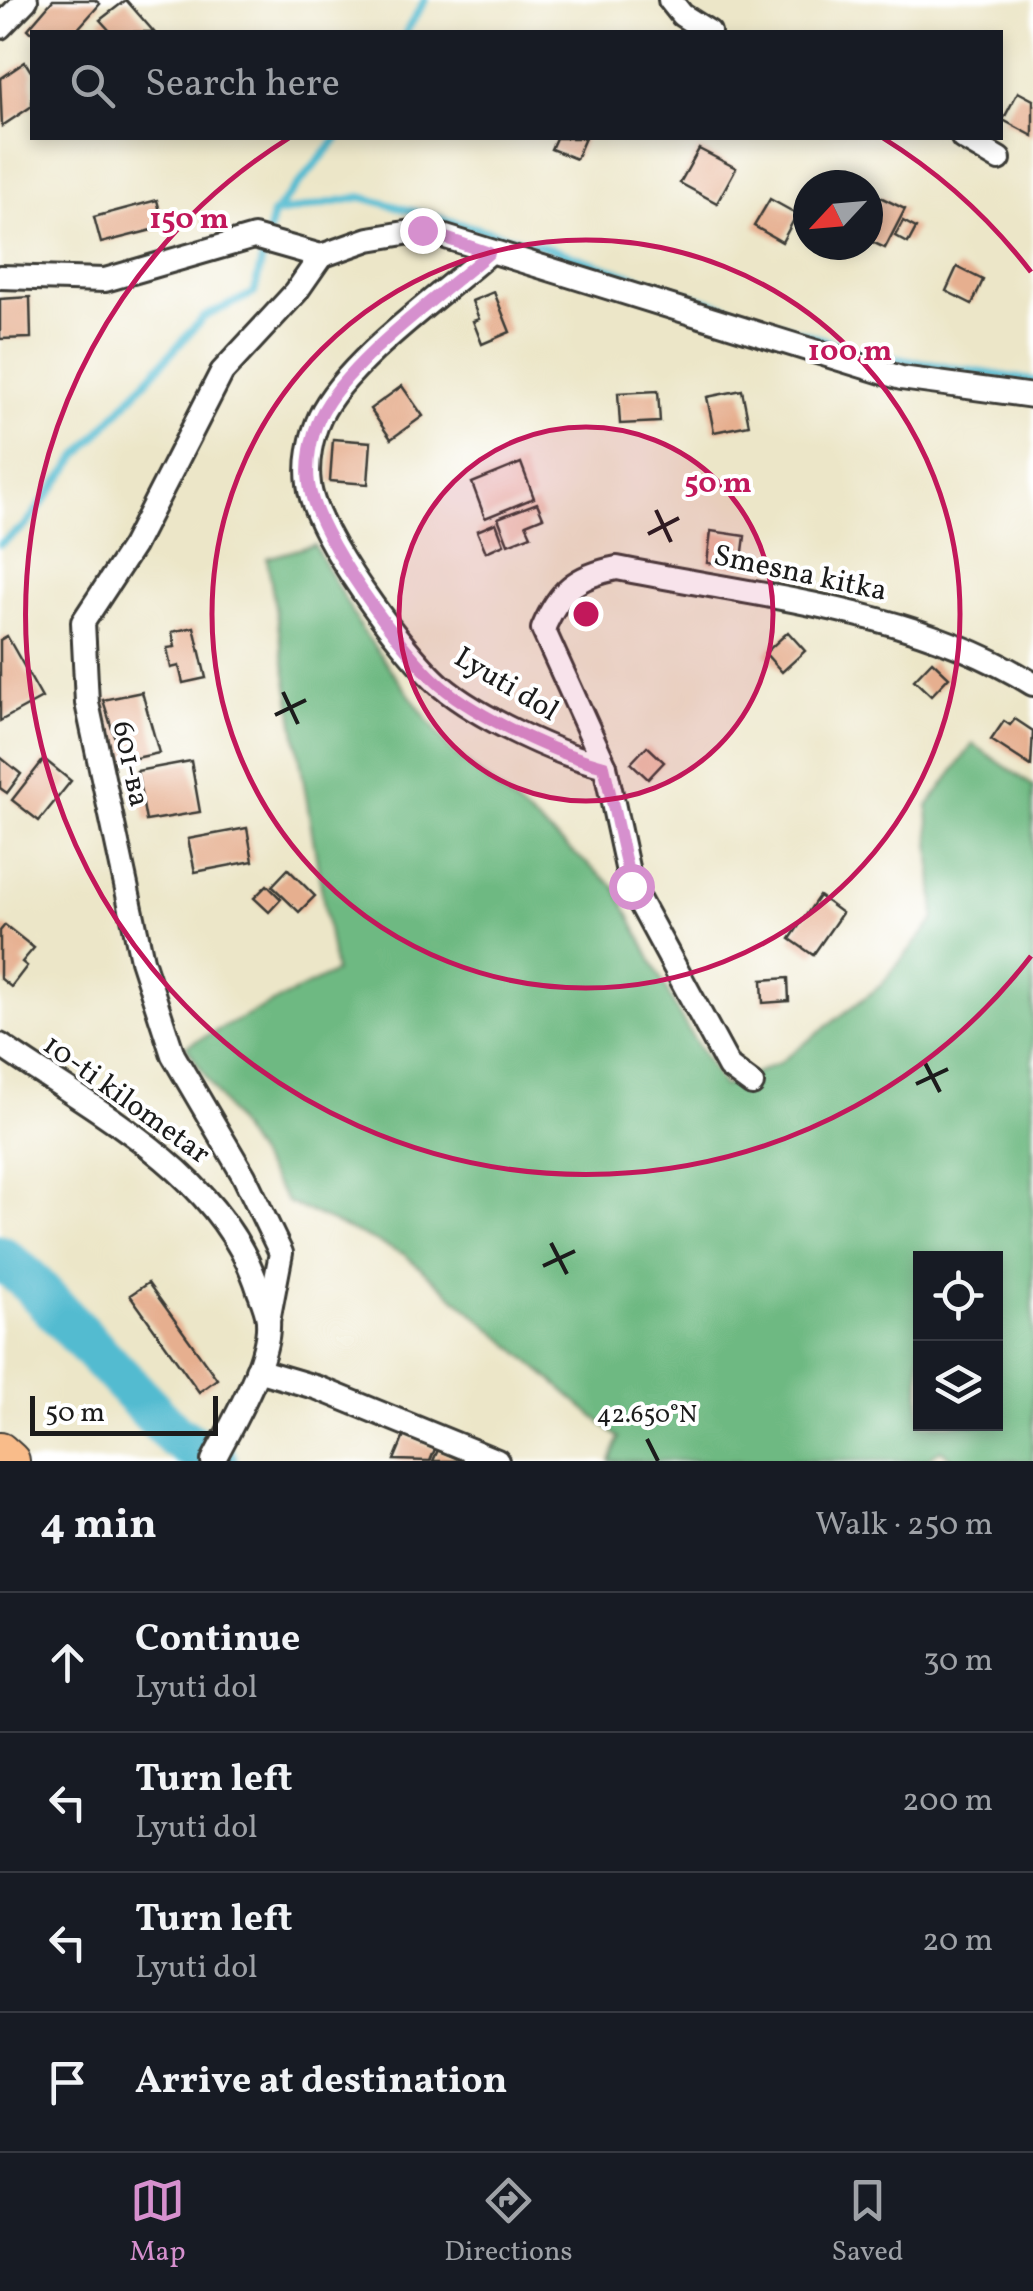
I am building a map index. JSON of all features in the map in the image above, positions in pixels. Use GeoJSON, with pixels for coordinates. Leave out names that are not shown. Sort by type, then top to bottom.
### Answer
{"type":"FeatureCollection","features":[{"type":"Feature","properties":{"kind":"main road"},"geometry":{"type":"LineString","coordinates":[[0,1452],[10,1461]]}},
{"type":"Feature","properties":{"kind":"street"},"geometry":{"type":"LineString","coordinates":[[0,28],[26,0]]}},
{"type":"Feature","properties":{"kind":"street"},"geometry":{"type":"LineString","coordinates":[[670,0],[682,16],[706,30]]}},
{"type":"Feature","properties":{"kind":"street"},"geometry":{"type":"LineString","coordinates":[[966,140],[998,159]]}},
{"type":"Feature","properties":{"kind":"street"},"geometry":{"type":"LineString","coordinates":[[0,277],[105,280],[254,237],[321,256],[370,238],[422,230],[901,378],[1033,396]]}},
{"type":"Feature","properties":{"kind":"street","name":"Lyuti dol"},"geometry":{"type":"LineString","coordinates":[[489,253],[356,369],[320,416],[310,450],[308,484],[317,516],[395,638],[442,688],[522,734],[574,758],[604,766]]}},
{"type":"Feature","properties":{"kind":"street","name":"601-ва"},"geometry":{"type":"LineString","coordinates":[[268,1321],[282,1253],[244,1176],[173,1055],[142,960],[86,703],[83,622],[133,546],[222,372],[296,292],[321,256]]}},
{"type":"Feature","properties":{"kind":"street","name":"Smesna kitka"},"geometry":{"type":"LineString","coordinates":[[604,766],[543,629],[556,599],[591,573],[617,568],[918,629],[992,659],[1033,684]]}},
{"type":"Feature","properties":{"kind":"street"},"geometry":{"type":"LineString","coordinates":[[604,766],[631,886],[729,1067],[752,1084]]}},
{"type":"Feature","properties":{"kind":"street","name":"10-ti kilometar"},"geometry":{"type":"LineString","coordinates":[[0,1045],[176,1168],[223,1214],[248,1255],[268,1321]]}},
{"type":"Feature","properties":{"kind":"street"},"geometry":{"type":"LineString","coordinates":[[214,1461],[256,1370],[268,1321]]}},
{"type":"Feature","properties":{"kind":"street"},"geometry":{"type":"LineString","coordinates":[[256,1370],[318,1388],[497,1461]]}},
{"type":"Feature","properties":{"kind":"green space"},"geometry":{"type":"Polygon","coordinates":[[[314,545],[362,630],[449,749],[615,887],[679,1015],[723,1087],[779,1063],[880,986],[935,919],[928,806],[973,744],[1033,786],[1033,1461],[954,1461],[941,1450],[924,1461],[610,1461],[619,1438],[404,1254],[287,1202],[186,1046],[335,972],[267,558],[314,545]]]}},
{"type":"Feature","properties":{"kind":"building"},"geometry":{"type":"Polygon","coordinates":[[[53,0],[95,0],[100,4],[77,30],[28,29],[53,0]]]}},
{"type":"Feature","properties":{"kind":"building"},"geometry":{"type":"Polygon","coordinates":[[[126,0],[152,30],[109,30],[100,20],[126,0]]]}},
{"type":"Feature","properties":{"kind":"building"},"geometry":{"type":"Polygon","coordinates":[[[25,62],[30,70],[30,107],[2,126],[0,79],[25,62]]]}},
{"type":"Feature","properties":{"kind":"building"},"geometry":{"type":"Polygon","coordinates":[[[1018,92],[1033,100],[1033,136],[1003,120],[1018,92]]]}},
{"type":"Feature","properties":{"kind":"building"},"geometry":{"type":"Polygon","coordinates":[[[555,140],[584,140],[576,159],[551,149],[555,140]]]}},
{"type":"Feature","properties":{"kind":"building"},"geometry":{"type":"Polygon","coordinates":[[[699,149],[736,168],[717,203],[680,183],[699,149]]]}},
{"type":"Feature","properties":{"kind":"building"},"geometry":{"type":"Polygon","coordinates":[[[883,198],[905,209],[883,247],[883,198]]]}},
{"type":"Feature","properties":{"kind":"building"},"geometry":{"type":"Polygon","coordinates":[[[770,199],[793,212],[793,221],[782,242],[754,226],[770,199]]]}},
{"type":"Feature","properties":{"kind":"building"},"geometry":{"type":"Polygon","coordinates":[[[157,200],[164,227],[101,243],[94,217],[157,200]]]}},
{"type":"Feature","properties":{"kind":"building"},"geometry":{"type":"Polygon","coordinates":[[[903,221],[916,228],[908,243],[895,236],[903,221]]]}},
{"type":"Feature","properties":{"kind":"building"},"geometry":{"type":"Polygon","coordinates":[[[957,267],[983,280],[972,304],[946,291],[957,267]]]}},
{"type":"Feature","properties":{"kind":"building"},"geometry":{"type":"Polygon","coordinates":[[[494,292],[510,332],[482,344],[473,321],[479,319],[472,301],[494,292]]]}},
{"type":"Feature","properties":{"kind":"building"},"geometry":{"type":"Polygon","coordinates":[[[30,297],[31,338],[0,339],[0,299],[30,297]]]}},
{"type":"Feature","properties":{"kind":"building"},"geometry":{"type":"Polygon","coordinates":[[[402,386],[423,416],[391,439],[370,409],[402,386]]]}},
{"type":"Feature","properties":{"kind":"building"},"geometry":{"type":"Polygon","coordinates":[[[742,390],[749,425],[714,432],[707,397],[742,390]]]}},
{"type":"Feature","properties":{"kind":"building"},"geometry":{"type":"Polygon","coordinates":[[[658,391],[660,422],[620,424],[618,393],[658,391]]]}},
{"type":"Feature","properties":{"kind":"building"},"geometry":{"type":"Polygon","coordinates":[[[333,439],[371,442],[368,484],[330,481],[333,439]]]}},
{"type":"Feature","properties":{"kind":"building"},"geometry":{"type":"Polygon","coordinates":[[[521,463],[534,498],[485,518],[472,483],[521,463]]]}},
{"type":"Feature","properties":{"kind":"building"},"geometry":{"type":"Polygon","coordinates":[[[537,503],[543,517],[526,524],[531,535],[508,544],[498,518],[537,503]]]}},
{"type":"Feature","properties":{"kind":"building"},"geometry":{"type":"Polygon","coordinates":[[[496,523],[504,544],[486,552],[477,531],[496,523]]]}},
{"type":"Feature","properties":{"kind":"building"},"geometry":{"type":"Polygon","coordinates":[[[711,531],[745,536],[741,567],[707,563],[711,531]]]}},
{"type":"Feature","properties":{"kind":"building"},"geometry":{"type":"Polygon","coordinates":[[[194,627],[206,678],[183,683],[179,666],[171,668],[167,648],[175,647],[172,632],[194,627]]]}},
{"type":"Feature","properties":{"kind":"building"},"geometry":{"type":"Polygon","coordinates":[[[788,632],[805,651],[782,672],[765,653],[788,632]]]}},
{"type":"Feature","properties":{"kind":"building"},"geometry":{"type":"Polygon","coordinates":[[[7,636],[42,698],[0,721],[0,640],[7,636]]]}},
{"type":"Feature","properties":{"kind":"building"},"geometry":{"type":"Polygon","coordinates":[[[932,661],[949,677],[931,696],[914,680],[932,661]]]}},
{"type":"Feature","properties":{"kind":"building"},"geometry":{"type":"Polygon","coordinates":[[[142,692],[159,753],[122,761],[103,700],[142,692]]]}},
{"type":"Feature","properties":{"kind":"building"},"geometry":{"type":"Polygon","coordinates":[[[1015,719],[1033,731],[1031,766],[991,740],[1004,721],[1010,725],[1015,719]]]}},
{"type":"Feature","properties":{"kind":"building"},"geometry":{"type":"Polygon","coordinates":[[[647,746],[664,762],[648,779],[631,763],[647,746]]]}},
{"type":"Feature","properties":{"kind":"building"},"geometry":{"type":"Polygon","coordinates":[[[0,757],[21,774],[7,793],[0,788],[0,757]]]}},
{"type":"Feature","properties":{"kind":"building"},"geometry":{"type":"Polygon","coordinates":[[[44,759],[71,781],[39,821],[12,800],[44,759]]]}},
{"type":"Feature","properties":{"kind":"building"},"geometry":{"type":"Polygon","coordinates":[[[191,761],[200,812],[146,821],[137,771],[191,761]]]}},
{"type":"Feature","properties":{"kind":"building"},"geometry":{"type":"Polygon","coordinates":[[[247,828],[253,861],[195,872],[188,839],[247,828]]]}},
{"type":"Feature","properties":{"kind":"building"},"geometry":{"type":"Polygon","coordinates":[[[288,869],[315,896],[299,912],[272,886],[288,869]]]}},
{"type":"Feature","properties":{"kind":"building"},"geometry":{"type":"Polygon","coordinates":[[[267,885],[281,899],[269,912],[254,898],[267,885]]]}},
{"type":"Feature","properties":{"kind":"building"},"geometry":{"type":"Polygon","coordinates":[[[819,896],[842,913],[813,955],[790,939],[819,896]]]}},
{"type":"Feature","properties":{"kind":"building"},"geometry":{"type":"Polygon","coordinates":[[[5,925],[34,948],[22,962],[27,966],[11,987],[0,978],[0,931],[5,925]]]}},
{"type":"Feature","properties":{"kind":"building"},"geometry":{"type":"Polygon","coordinates":[[[788,978],[789,1001],[763,1003],[762,980],[788,978]]]}},
{"type":"Feature","properties":{"kind":"building"},"geometry":{"type":"Polygon","coordinates":[[[148,1283],[217,1379],[199,1392],[130,1295],[148,1283]]]}},
{"type":"Feature","properties":{"kind":"building"},"geometry":{"type":"Polygon","coordinates":[[[404,1436],[435,1449],[430,1461],[394,1460],[404,1436]]]}},
{"type":"Feature","properties":{"kind":"building"},"geometry":{"type":"Polygon","coordinates":[[[438,1450],[464,1461],[433,1461],[438,1450]]]}},
{"type":"Feature","properties":{"kind":"waterway"},"geometry":{"type":"LineString","coordinates":[[407,30],[425,0]]}},
{"type":"Feature","properties":{"kind":"waterway"},"geometry":{"type":"LineString","coordinates":[[273,214],[336,140]]}},
{"type":"Feature","properties":{"kind":"waterway"},"geometry":{"type":"LineString","coordinates":[[0,544],[25,526],[77,457],[204,317],[254,293],[273,214],[361,197],[545,247],[866,354],[1033,381]]}},
{"type":"Feature","properties":{"kind":"waterway"},"geometry":{"type":"LineString","coordinates":[[0,1257],[27,1279],[174,1435],[215,1461]]}},
{"type":"Feature","properties":{"kind":"route"},"geometry":{"type":"LineString","coordinates":[[422,230],[489,253],[356,369],[320,416],[310,450],[308,484],[317,516],[395,638],[442,688],[522,734],[574,758],[604,766],[631,886]]}}]}
